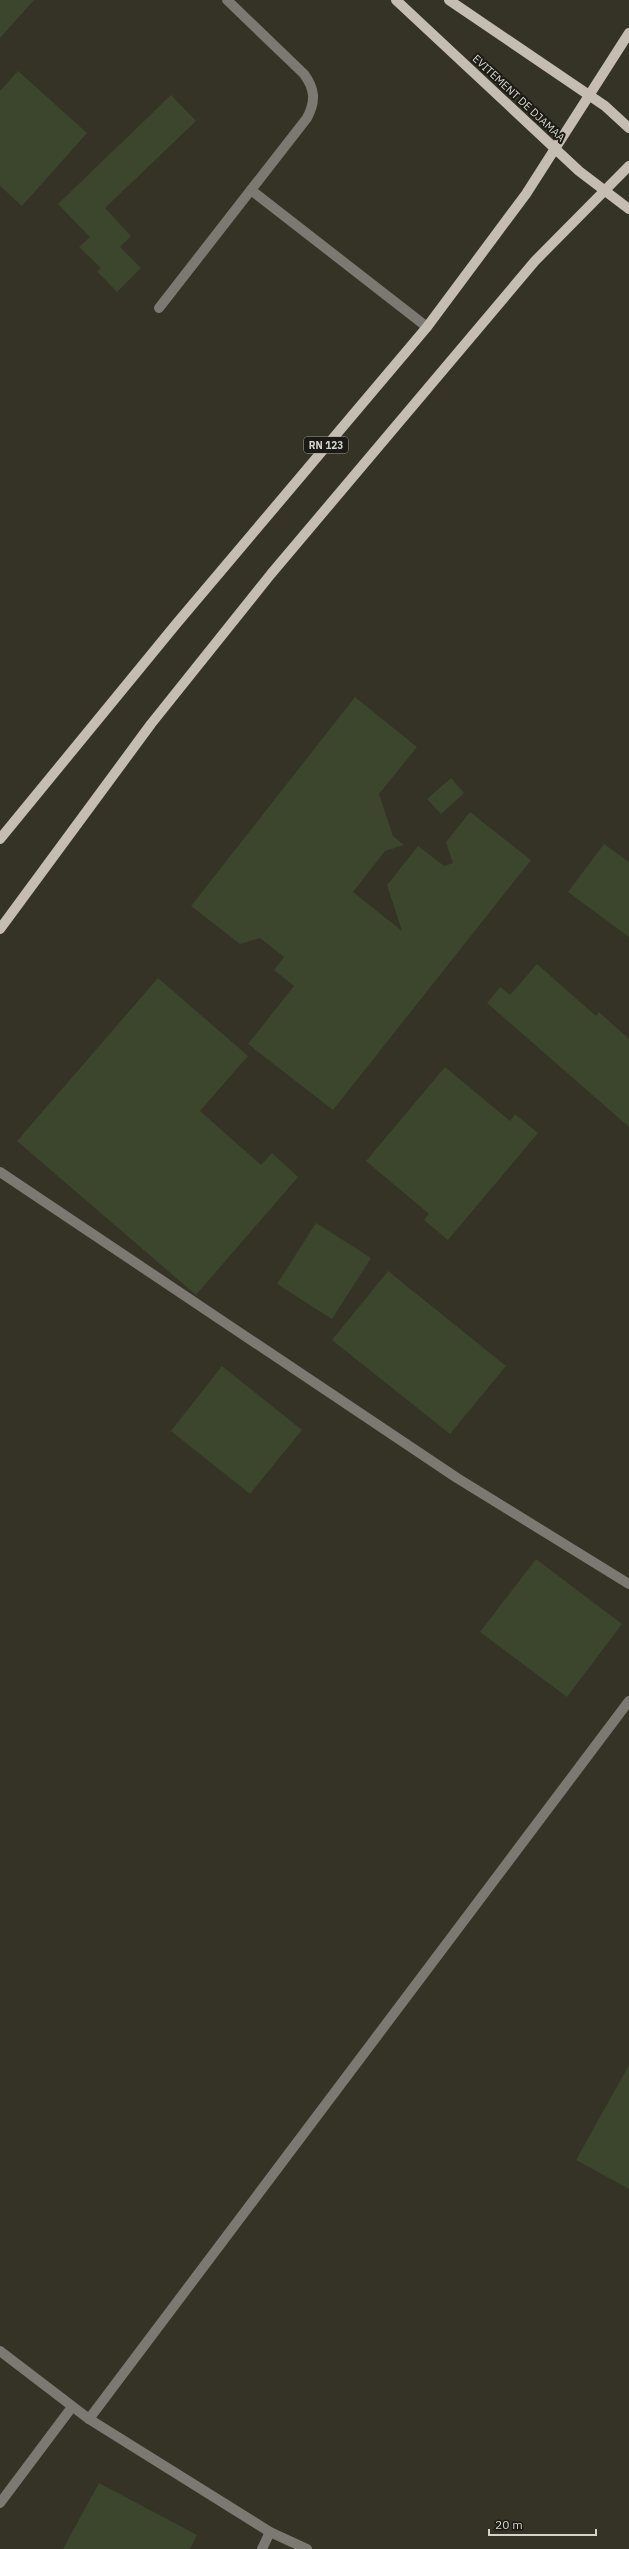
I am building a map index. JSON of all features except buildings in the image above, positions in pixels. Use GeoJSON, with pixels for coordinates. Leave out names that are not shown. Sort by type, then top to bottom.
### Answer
{"type":"FeatureCollection","features":[{"type":"Feature","properties":{"kind":"main road","name":"EVITEMENT DE DJAMAA"},"geometry":{"type":"LineString","coordinates":[[396,0],[555,149],[603,192],[629,209]]}},
{"type":"Feature","properties":{"kind":"main road"},"geometry":{"type":"LineString","coordinates":[[449,0],[605,106],[629,128]]}},
{"type":"Feature","properties":{"kind":"main road","name":"RN 123"},"geometry":{"type":"LineString","coordinates":[[0,839],[187,610],[427,327],[526,194],[629,33]]}},
{"type":"Feature","properties":{"kind":"main road"},"geometry":{"type":"LineString","coordinates":[[0,929],[151,724],[266,580],[536,261],[629,166]]}},
{"type":"Feature","properties":{"kind":"street"},"geometry":{"type":"LineString","coordinates":[[159,308],[307,118],[313,107],[314,95],[311,83],[304,74],[228,0]]}},
{"type":"Feature","properties":{"kind":"street"},"geometry":{"type":"LineString","coordinates":[[251,190],[427,327]]}},
{"type":"Feature","properties":{"kind":"street"},"geometry":{"type":"LineString","coordinates":[[0,1172],[438,1466],[629,1584]]}},
{"type":"Feature","properties":{"kind":"street"},"geometry":{"type":"LineString","coordinates":[[90,2419],[629,1701]]}},
{"type":"Feature","properties":{"kind":"street"},"geometry":{"type":"LineString","coordinates":[[0,2351],[72,2407],[90,2419],[270,2532],[307,2549]]}},
{"type":"Feature","properties":{"kind":"street"},"geometry":{"type":"LineString","coordinates":[[0,2503],[72,2407]]}},
{"type":"Feature","properties":{"kind":"street"},"geometry":{"type":"LineString","coordinates":[[262,2549],[270,2532]]}}]}
